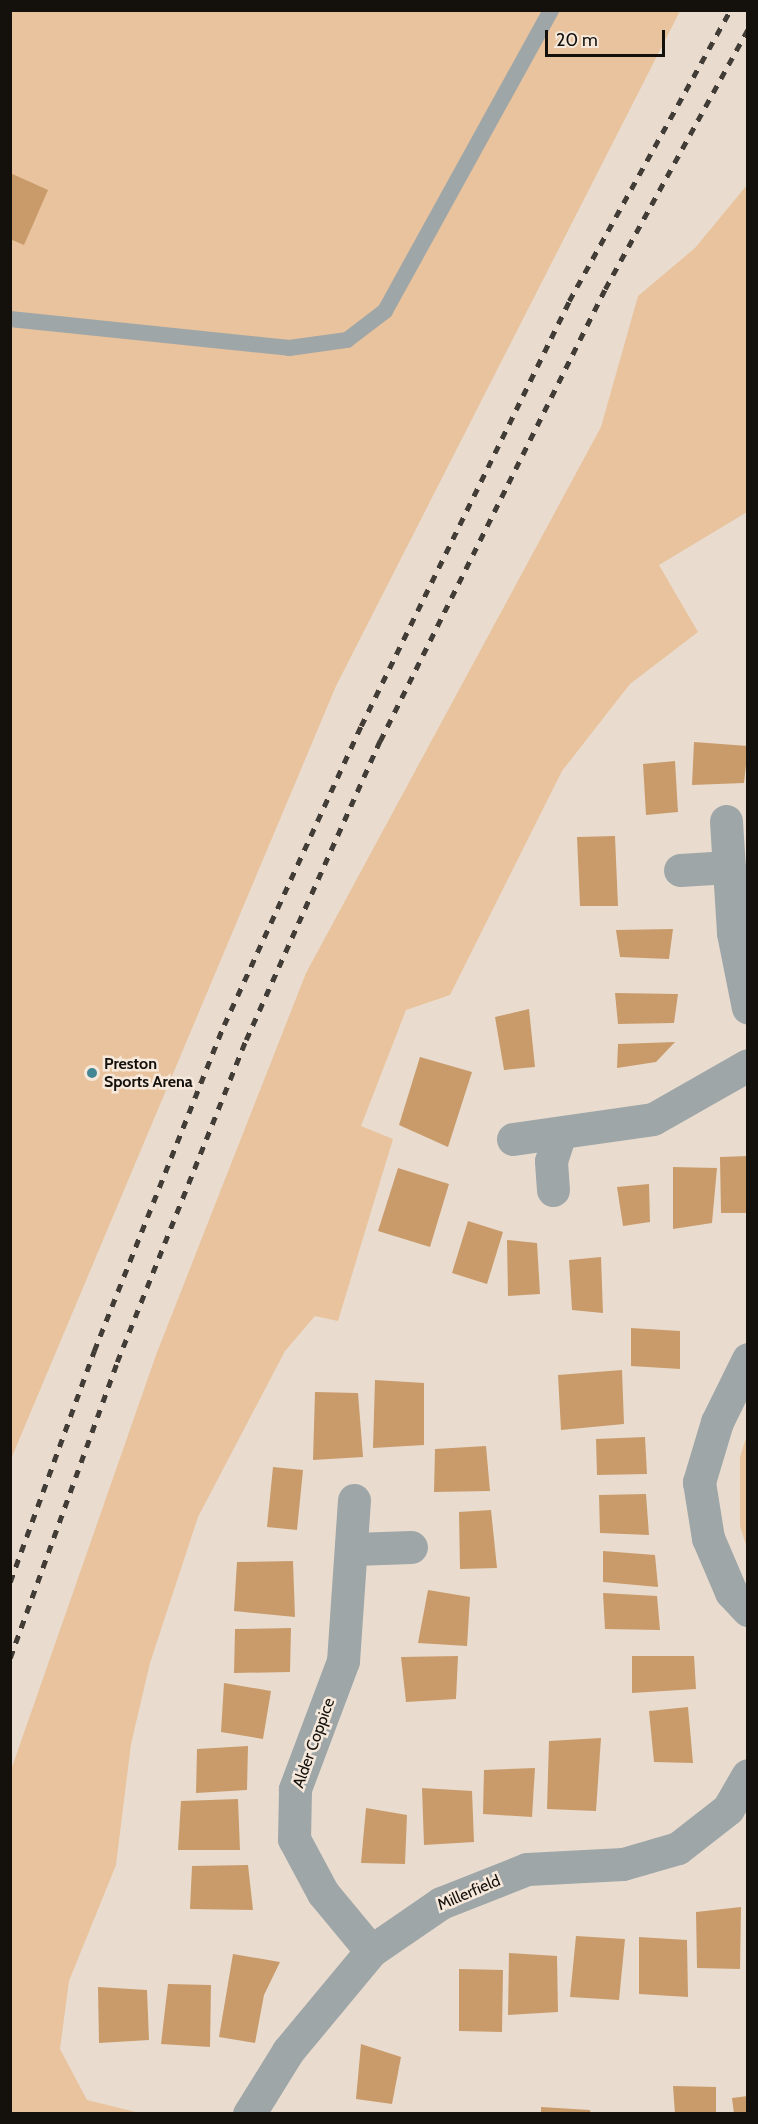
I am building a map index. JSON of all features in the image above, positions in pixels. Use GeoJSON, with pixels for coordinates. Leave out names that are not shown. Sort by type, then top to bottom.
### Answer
{"type":"FeatureCollection","features":[{"type":"Feature","properties":{"kind":"street"},"geometry":{"type":"LineString","coordinates":[[726,821],[733,933],[747,1008]]}},
{"type":"Feature","properties":{"kind":"street"},"geometry":{"type":"LineString","coordinates":[[680,870],[729,867]]}},
{"type":"Feature","properties":{"kind":"street"},"geometry":{"type":"LineString","coordinates":[[513,1139],[652,1119],[747,1065]]}},
{"type":"Feature","properties":{"kind":"street"},"geometry":{"type":"LineString","coordinates":[[553,1190],[551,1161],[560,1133]]}},
{"type":"Feature","properties":{"kind":"street"},"geometry":{"type":"LineString","coordinates":[[747,1359],[717,1422],[699,1482],[708,1538],[730,1592],[747,1610]]}},
{"type":"Feature","properties":{"kind":"street","name":"Alder Coppice"},"geometry":{"type":"LineString","coordinates":[[354,1500],[354,1549],[343,1661],[295,1789],[294,1839],[323,1893],[371,1951]]}},
{"type":"Feature","properties":{"kind":"street"},"geometry":{"type":"LineString","coordinates":[[354,1549],[411,1547]]}},
{"type":"Feature","properties":{"kind":"street","name":"Millerfield"},"geometry":{"type":"LineString","coordinates":[[249,2114],[288,2050],[371,1951],[452,1899],[527,1869],[623,1864],[678,1848],[738,1817],[747,1775]]}},
{"type":"Feature","properties":{"kind":"lane"},"geometry":{"type":"LineString","coordinates":[[10,319],[289,348],[347,340],[385,312],[551,10]]}},
{"type":"Feature","properties":{"kind":"shaded area","name":"Preston Sports Arena"},"geometry":{"type":"Polygon","coordinates":[[[10,11],[680,11],[336,686],[11,1459],[10,11]]]}},
{"type":"Feature","properties":{"kind":"shaded area"},"geometry":{"type":"Polygon","coordinates":[[[747,185],[747,512],[659,565],[698,632],[630,684],[562,771],[450,995],[406,1010],[361,1126],[393,1139],[338,1321],[315,1316],[285,1351],[198,1517],[150,1663],[131,1744],[116,1865],[69,1981],[60,2049],[87,2100],[140,2113],[11,2113],[11,1770],[156,1355],[306,973],[601,427],[638,296],[695,248],[747,185]]]}},
{"type":"Feature","properties":{"kind":"shaded area"},"geometry":{"type":"Polygon","coordinates":[[[747,1435],[748,1548],[740,1526],[740,1457],[747,1435]]]}},
{"type":"Feature","properties":{"kind":"building"},"geometry":{"type":"Polygon","coordinates":[[[10,173],[48,190],[24,245],[10,239],[10,173]]]}},
{"type":"Feature","properties":{"kind":"building"},"geometry":{"type":"Polygon","coordinates":[[[694,742],[748,746],[744,783],[692,785],[694,742]]]}},
{"type":"Feature","properties":{"kind":"building"},"geometry":{"type":"Polygon","coordinates":[[[675,761],[678,812],[646,815],[643,764],[675,761]]]}},
{"type":"Feature","properties":{"kind":"building"},"geometry":{"type":"Polygon","coordinates":[[[615,836],[618,906],[580,906],[577,837],[615,836]]]}},
{"type":"Feature","properties":{"kind":"building"},"geometry":{"type":"Polygon","coordinates":[[[673,929],[669,959],[620,957],[616,930],[673,929]]]}},
{"type":"Feature","properties":{"kind":"building"},"geometry":{"type":"Polygon","coordinates":[[[615,993],[678,994],[674,1023],[618,1024],[615,993]]]}},
{"type":"Feature","properties":{"kind":"building"},"geometry":{"type":"Polygon","coordinates":[[[529,1009],[535,1067],[504,1070],[495,1017],[529,1009]]]}},
{"type":"Feature","properties":{"kind":"building"},"geometry":{"type":"Polygon","coordinates":[[[675,1042],[656,1062],[617,1068],[618,1044],[675,1042]]]}},
{"type":"Feature","properties":{"kind":"building"},"geometry":{"type":"Polygon","coordinates":[[[420,1057],[472,1072],[448,1147],[399,1125],[420,1057]]]}},
{"type":"Feature","properties":{"kind":"building"},"geometry":{"type":"Polygon","coordinates":[[[748,1156],[748,1213],[721,1213],[720,1157],[748,1156]]]}},
{"type":"Feature","properties":{"kind":"building"},"geometry":{"type":"Polygon","coordinates":[[[673,1167],[717,1168],[712,1223],[673,1229],[673,1167]]]}},
{"type":"Feature","properties":{"kind":"building"},"geometry":{"type":"Polygon","coordinates":[[[398,1168],[449,1184],[430,1247],[378,1231],[398,1168]]]}},
{"type":"Feature","properties":{"kind":"building"},"geometry":{"type":"Polygon","coordinates":[[[649,1184],[650,1222],[623,1226],[617,1187],[649,1184]]]}},
{"type":"Feature","properties":{"kind":"building"},"geometry":{"type":"Polygon","coordinates":[[[468,1221],[503,1232],[487,1284],[452,1273],[468,1221]]]}},
{"type":"Feature","properties":{"kind":"building"},"geometry":{"type":"Polygon","coordinates":[[[507,1240],[537,1243],[540,1294],[508,1296],[507,1240]]]}},
{"type":"Feature","properties":{"kind":"building"},"geometry":{"type":"Polygon","coordinates":[[[601,1257],[603,1313],[572,1310],[569,1260],[601,1257]]]}},
{"type":"Feature","properties":{"kind":"building"},"geometry":{"type":"Polygon","coordinates":[[[631,1328],[680,1331],[680,1369],[631,1366],[631,1328]]]}},
{"type":"Feature","properties":{"kind":"building"},"geometry":{"type":"Polygon","coordinates":[[[622,1370],[624,1424],[561,1430],[558,1375],[622,1370]]]}},
{"type":"Feature","properties":{"kind":"building"},"geometry":{"type":"Polygon","coordinates":[[[375,1380],[424,1383],[424,1445],[373,1448],[375,1380]]]}},
{"type":"Feature","properties":{"kind":"building"},"geometry":{"type":"Polygon","coordinates":[[[315,1392],[358,1393],[363,1457],[313,1460],[315,1392]]]}},
{"type":"Feature","properties":{"kind":"building"},"geometry":{"type":"Polygon","coordinates":[[[645,1437],[647,1474],[597,1475],[596,1439],[645,1437]]]}},
{"type":"Feature","properties":{"kind":"building"},"geometry":{"type":"Polygon","coordinates":[[[486,1446],[490,1491],[434,1492],[435,1449],[486,1446]]]}},
{"type":"Feature","properties":{"kind":"building"},"geometry":{"type":"Polygon","coordinates":[[[273,1467],[303,1470],[297,1530],[267,1527],[273,1467]]]}},
{"type":"Feature","properties":{"kind":"building"},"geometry":{"type":"Polygon","coordinates":[[[646,1494],[649,1535],[600,1533],[599,1495],[646,1494]]]}},
{"type":"Feature","properties":{"kind":"building"},"geometry":{"type":"Polygon","coordinates":[[[491,1510],[497,1568],[460,1569],[459,1512],[491,1510]]]}},
{"type":"Feature","properties":{"kind":"building"},"geometry":{"type":"Polygon","coordinates":[[[603,1551],[655,1555],[658,1587],[603,1582],[603,1551]]]}},
{"type":"Feature","properties":{"kind":"building"},"geometry":{"type":"Polygon","coordinates":[[[293,1561],[295,1617],[234,1611],[237,1562],[293,1561]]]}},
{"type":"Feature","properties":{"kind":"building"},"geometry":{"type":"Polygon","coordinates":[[[428,1590],[470,1597],[467,1646],[418,1643],[428,1590]]]}},
{"type":"Feature","properties":{"kind":"building"},"geometry":{"type":"Polygon","coordinates":[[[603,1593],[657,1596],[660,1630],[605,1629],[603,1593]]]}},
{"type":"Feature","properties":{"kind":"building"},"geometry":{"type":"Polygon","coordinates":[[[291,1628],[290,1672],[234,1673],[235,1629],[291,1628]]]}},
{"type":"Feature","properties":{"kind":"building"},"geometry":{"type":"Polygon","coordinates":[[[458,1656],[456,1699],[406,1702],[401,1657],[458,1656]]]}},
{"type":"Feature","properties":{"kind":"building"},"geometry":{"type":"Polygon","coordinates":[[[632,1656],[694,1656],[696,1689],[632,1693],[632,1656]]]}},
{"type":"Feature","properties":{"kind":"building"},"geometry":{"type":"Polygon","coordinates":[[[224,1683],[271,1691],[263,1739],[221,1732],[224,1683]]]}},
{"type":"Feature","properties":{"kind":"building"},"geometry":{"type":"Polygon","coordinates":[[[688,1707],[693,1763],[654,1762],[649,1711],[688,1707]]]}},
{"type":"Feature","properties":{"kind":"building"},"geometry":{"type":"Polygon","coordinates":[[[601,1738],[596,1811],[547,1809],[549,1741],[601,1738]]]}},
{"type":"Feature","properties":{"kind":"building"},"geometry":{"type":"Polygon","coordinates":[[[248,1746],[247,1790],[196,1793],[197,1749],[248,1746]]]}},
{"type":"Feature","properties":{"kind":"building"},"geometry":{"type":"Polygon","coordinates":[[[535,1768],[532,1817],[483,1814],[484,1770],[535,1768]]]}},
{"type":"Feature","properties":{"kind":"building"},"geometry":{"type":"Polygon","coordinates":[[[422,1788],[472,1791],[474,1842],[424,1845],[422,1788]]]}},
{"type":"Feature","properties":{"kind":"building"},"geometry":{"type":"Polygon","coordinates":[[[238,1799],[240,1850],[178,1850],[181,1801],[238,1799]]]}},
{"type":"Feature","properties":{"kind":"building"},"geometry":{"type":"Polygon","coordinates":[[[366,1808],[407,1815],[405,1864],[361,1863],[366,1808]]]}},
{"type":"Feature","properties":{"kind":"building"},"geometry":{"type":"Polygon","coordinates":[[[248,1865],[253,1910],[190,1909],[192,1866],[248,1865]]]}},
{"type":"Feature","properties":{"kind":"building"},"geometry":{"type":"Polygon","coordinates":[[[741,1907],[740,1969],[697,1968],[696,1912],[741,1907]]]}},
{"type":"Feature","properties":{"kind":"building"},"geometry":{"type":"Polygon","coordinates":[[[576,1936],[625,1939],[619,2000],[570,1997],[576,1936]]]}},
{"type":"Feature","properties":{"kind":"building"},"geometry":{"type":"Polygon","coordinates":[[[639,1937],[687,1940],[688,1997],[639,1994],[639,1937]]]}},
{"type":"Feature","properties":{"kind":"building"},"geometry":{"type":"Polygon","coordinates":[[[509,1953],[557,1956],[558,2012],[508,2015],[509,1953]]]}},
{"type":"Feature","properties":{"kind":"building"},"geometry":{"type":"Polygon","coordinates":[[[233,1954],[280,1962],[264,1995],[255,2043],[219,2037],[233,1954]]]}},
{"type":"Feature","properties":{"kind":"building"},"geometry":{"type":"Polygon","coordinates":[[[459,1969],[503,1970],[502,2032],[459,2031],[459,1969]]]}},
{"type":"Feature","properties":{"kind":"building"},"geometry":{"type":"Polygon","coordinates":[[[168,1984],[211,1985],[210,2047],[161,2044],[168,1984]]]}},
{"type":"Feature","properties":{"kind":"building"},"geometry":{"type":"Polygon","coordinates":[[[98,1987],[147,1990],[149,2040],[99,2043],[98,1987]]]}},
{"type":"Feature","properties":{"kind":"building"},"geometry":{"type":"Polygon","coordinates":[[[361,2044],[401,2057],[392,2104],[356,2099],[361,2044]]]}},
{"type":"Feature","properties":{"kind":"building"},"geometry":{"type":"Polygon","coordinates":[[[673,2086],[716,2087],[716,2114],[675,2114],[673,2086]]]}},
{"type":"Feature","properties":{"kind":"building"},"geometry":{"type":"Polygon","coordinates":[[[748,2096],[748,2114],[734,2114],[732,2098],[748,2096]]]}},
{"type":"Feature","properties":{"kind":"building"},"geometry":{"type":"Polygon","coordinates":[[[541,2107],[590,2110],[591,2114],[541,2114],[541,2107]]]}},
{"type":"Feature","properties":{"kind":"railway"},"geometry":{"type":"LineString","coordinates":[[10,1582],[94,1351],[224,1025],[361,726],[569,301],[730,10]]}},
{"type":"Feature","properties":{"kind":"railway"},"geometry":{"type":"LineString","coordinates":[[10,1658],[117,1362],[246,1040],[380,741],[605,289],[748,29]]}},
{"type":"Feature","properties":{"kind":"place","name":"Preston Sports Arena"},"geometry":{"type":"Point","coordinates":[92,1073]}}]}
